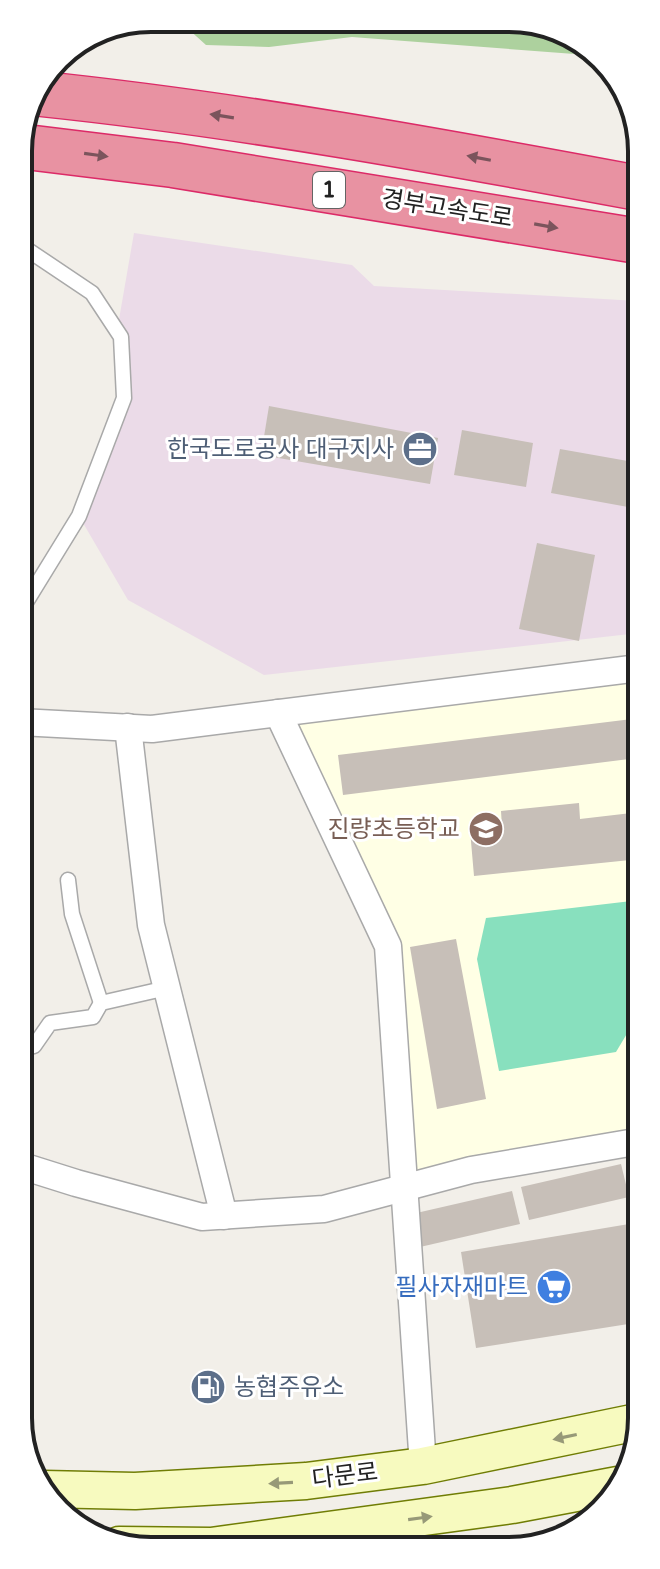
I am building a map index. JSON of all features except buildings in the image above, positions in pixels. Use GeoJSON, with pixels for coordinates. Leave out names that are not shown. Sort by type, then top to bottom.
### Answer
{"type":"FeatureCollection","features":[{"type":"Feature","properties":{"kind":"highway","name":"1"},"geometry":{"type":"LineString","coordinates":[[46,95],[289,126],[628,186]]}},
{"type":"Feature","properties":{"kind":"highway","name":"경부고속도로"},"geometry":{"type":"LineString","coordinates":[[32,148],[173,165],[628,239]]}},
{"type":"Feature","properties":{"kind":"main road","name":"다문로"},"geometry":{"type":"LineString","coordinates":[[56,1489],[135,1491],[291,1482],[423,1466],[628,1424]]}},
{"type":"Feature","properties":{"kind":"main road"},"geometry":{"type":"LineString","coordinates":[[277,1537],[512,1505],[605,1487]]}},
{"type":"Feature","properties":{"kind":"street"},"geometry":{"type":"LineString","coordinates":[[32,721],[152,729],[628,669]]}},
{"type":"Feature","properties":{"kind":"street"},"geometry":{"type":"LineString","coordinates":[[278,713],[388,946],[423,1466]]}},
{"type":"Feature","properties":{"kind":"street"},"geometry":{"type":"LineString","coordinates":[[128,727],[151,925],[224,1216]]}},
{"type":"Feature","properties":{"kind":"street"},"geometry":{"type":"LineString","coordinates":[[32,1169],[202,1217],[324,1209],[471,1170],[628,1143]]}},
{"type":"Feature","properties":{"kind":"lane"},"geometry":{"type":"LineString","coordinates":[[32,253],[92,293],[121,337],[124,398],[79,516],[32,592]]}},
{"type":"Feature","properties":{"kind":"lane"},"geometry":{"type":"LineString","coordinates":[[68,880],[72,914],[101,1003]]}},
{"type":"Feature","properties":{"kind":"lane"},"geometry":{"type":"LineString","coordinates":[[32,1046],[50,1023],[93,1017],[101,1003],[167,988]]}},
{"type":"Feature","properties":{"kind":"shaded area"},"geometry":{"type":"Polygon","coordinates":[[[134,233],[352,265],[374,286],[628,300],[628,634],[264,675],[128,600],[79,516],[124,398],[117,331],[134,233]]]}},
{"type":"Feature","properties":{"kind":"shaded area","name":"진량초등학교"},"geometry":{"type":"Polygon","coordinates":[[[628,669],[628,1145],[404,1188],[388,946],[278,713],[628,669]]]}},
{"type":"Feature","properties":{"kind":"green space"},"geometry":{"type":"Polygon","coordinates":[[[192,32],[509,32],[547,38],[577,54],[352,37],[269,47],[206,45],[192,32]]]}},
{"type":"Feature","properties":{"kind":"green space"},"geometry":{"type":"Polygon","coordinates":[[[628,901],[628,1032],[616,1052],[499,1071],[477,959],[486,918],[628,901]]]}},
{"type":"Feature","properties":{"kind":"place","name":"한국도로공사 대구지사"},"geometry":{"type":"Point","coordinates":[420,449]}},
{"type":"Feature","properties":{"kind":"place","name":"진량초등학교"},"geometry":{"type":"Point","coordinates":[486,829]}},
{"type":"Feature","properties":{"kind":"place","name":"필사자재마트"},"geometry":{"type":"Point","coordinates":[554,1287]}},
{"type":"Feature","properties":{"kind":"place","name":"농협주유소"},"geometry":{"type":"Point","coordinates":[208,1387]}}]}
